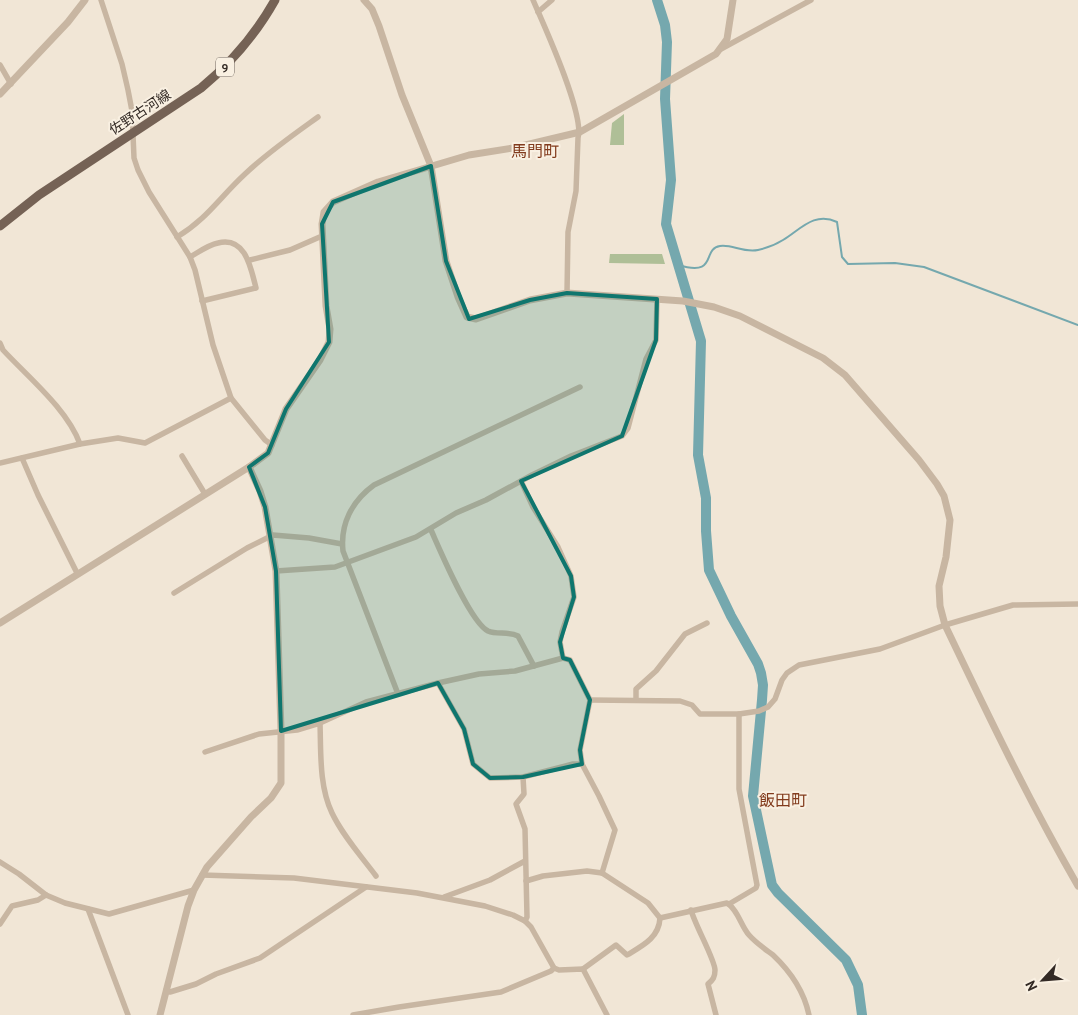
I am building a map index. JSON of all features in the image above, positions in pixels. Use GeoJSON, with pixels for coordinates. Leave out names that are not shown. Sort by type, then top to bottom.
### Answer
{"type":"FeatureCollection","features":[{"type":"Feature","properties":{"kind":"main road","name":"佐野古河線"},"geometry":{"type":"LineString","coordinates":[[0,226],[39,195],[201,88],[225,67],[254,34],[276,0]]}},
{"type":"Feature","properties":{"kind":"street"},"geometry":{"type":"LineString","coordinates":[[0,94],[68,22],[85,0]]}},
{"type":"Feature","properties":{"kind":"street"},"geometry":{"type":"LineString","coordinates":[[101,0],[122,64],[132,111],[134,158],[138,170],[149,192],[190,257],[213,345],[231,398],[272,445]]}},
{"type":"Feature","properties":{"kind":"street"},"geometry":{"type":"LineString","coordinates":[[364,0],[372,10],[379,26],[402,95],[430,166],[446,261],[467,317],[476,318],[530,300],[567,293],[657,299],[714,307],[740,316],[822,358],[845,375],[919,460],[944,496],[950,520],[946,557],[939,586],[940,606],[945,625],[1007,756],[1078,886]]}},
{"type":"Feature","properties":{"kind":"street"},"geometry":{"type":"LineString","coordinates":[[533,0],[551,38],[572,96],[580,132],[578,138],[576,191],[568,232],[567,293]]}},
{"type":"Feature","properties":{"kind":"street"},"geometry":{"type":"LineString","coordinates":[[538,12],[552,0]]}},
{"type":"Feature","properties":{"kind":"street"},"geometry":{"type":"LineString","coordinates":[[0,623],[249,467],[268,452],[286,409],[320,360],[330,342],[322,236],[323,216],[328,206],[378,182],[430,166],[469,155],[513,148],[580,132],[716,54],[729,33],[733,0]]}},
{"type":"Feature","properties":{"kind":"street"},"geometry":{"type":"LineString","coordinates":[[721,48],[811,0]]}},
{"type":"Feature","properties":{"kind":"street"},"geometry":{"type":"LineString","coordinates":[[0,65],[11,84]]}},
{"type":"Feature","properties":{"kind":"street"},"geometry":{"type":"LineString","coordinates":[[177,237],[202,220],[228,190],[247,172],[318,117]]}},
{"type":"Feature","properties":{"kind":"street"},"geometry":{"type":"LineString","coordinates":[[250,260],[290,250],[322,236]]}},
{"type":"Feature","properties":{"kind":"street"},"geometry":{"type":"LineString","coordinates":[[190,257],[217,243],[229,242],[237,245],[250,260],[256,288],[202,301]]}},
{"type":"Feature","properties":{"kind":"street"},"geometry":{"type":"LineString","coordinates":[[276,571],[335,567],[416,538],[456,513],[572,456],[622,436],[628,428],[646,359],[656,340],[657,299]]}},
{"type":"Feature","properties":{"kind":"street"},"geometry":{"type":"LineString","coordinates":[[0,343],[3,353],[57,407],[80,444]]}},
{"type":"Feature","properties":{"kind":"street"},"geometry":{"type":"LineString","coordinates":[[398,694],[346,562],[342,544],[344,527],[351,509],[361,495],[374,485],[580,387]]}},
{"type":"Feature","properties":{"kind":"street"},"geometry":{"type":"LineString","coordinates":[[0,464],[80,444],[118,438],[145,443],[231,398]]}},
{"type":"Feature","properties":{"kind":"street"},"geometry":{"type":"LineString","coordinates":[[182,456],[205,494]]}},
{"type":"Feature","properties":{"kind":"street"},"geometry":{"type":"LineString","coordinates":[[22,458],[38,495],[77,573]]}},
{"type":"Feature","properties":{"kind":"street"},"geometry":{"type":"LineString","coordinates":[[160,1015],[188,906],[194,890],[202,875],[250,817],[271,798],[281,783],[276,571],[260,491],[249,467]]}},
{"type":"Feature","properties":{"kind":"street"},"geometry":{"type":"LineString","coordinates":[[521,481],[558,547],[571,576],[574,597],[560,642],[563,658]]}},
{"type":"Feature","properties":{"kind":"street"},"geometry":{"type":"LineString","coordinates":[[431,530],[453,581],[476,618],[486,630],[491,632],[507,632],[518,636],[534,666]]}},
{"type":"Feature","properties":{"kind":"street"},"geometry":{"type":"LineString","coordinates":[[174,593],[273,534],[342,544]]}},
{"type":"Feature","properties":{"kind":"street"},"geometry":{"type":"LineString","coordinates":[[590,700],[680,701],[692,705],[700,714],[754,712],[768,707],[775,700],[782,680],[787,673],[799,665],[880,649],[945,625],[1013,605],[1078,604]]}},
{"type":"Feature","properties":{"kind":"street"},"geometry":{"type":"LineString","coordinates":[[636,700],[636,689],[656,671],[685,634],[707,623]]}},
{"type":"Feature","properties":{"kind":"street"},"geometry":{"type":"LineString","coordinates":[[205,752],[259,734],[297,730],[320,723],[366,702],[438,683],[479,674],[515,671],[563,658],[570,660],[590,700],[580,750],[582,764],[615,830],[602,873]]}},
{"type":"Feature","properties":{"kind":"street"},"geometry":{"type":"LineString","coordinates":[[438,683],[464,729],[473,764],[490,778],[523,777],[574,764],[582,764]]}},
{"type":"Feature","properties":{"kind":"street"},"geometry":{"type":"LineString","coordinates":[[660,918],[725,903],[729,904],[756,888],[739,789],[739,714]]}},
{"type":"Feature","properties":{"kind":"street"},"geometry":{"type":"LineString","coordinates":[[320,723],[322,779],[332,812],[349,841],[376,876]]}},
{"type":"Feature","properties":{"kind":"street"},"geometry":{"type":"LineString","coordinates":[[523,777],[524,794],[516,804],[524,829],[527,917],[524,921]]}},
{"type":"Feature","properties":{"kind":"street"},"geometry":{"type":"LineString","coordinates":[[442,897],[490,880],[525,861]]}},
{"type":"Feature","properties":{"kind":"street"},"geometry":{"type":"LineString","coordinates":[[0,862],[46,895],[64,903],[109,914],[194,890]]}},
{"type":"Feature","properties":{"kind":"street"},"geometry":{"type":"LineString","coordinates":[[202,875],[294,878],[417,892],[485,906],[513,914],[531,927],[554,968],[559,970],[583,968],[616,945],[627,955],[654,937],[660,924],[660,918],[648,903],[602,873],[587,871],[551,875],[526,881]]}},
{"type":"Feature","properties":{"kind":"street"},"geometry":{"type":"LineString","coordinates":[[166,990],[170,992],[196,984],[216,974],[260,958],[366,887]]}},
{"type":"Feature","properties":{"kind":"street"},"geometry":{"type":"LineString","coordinates":[[0,924],[12,906],[38,900],[46,895]]}},
{"type":"Feature","properties":{"kind":"street"},"geometry":{"type":"LineString","coordinates":[[729,904],[749,935],[794,977],[809,1015]]}},
{"type":"Feature","properties":{"kind":"street"},"geometry":{"type":"LineString","coordinates":[[88,909],[128,1015]]}},
{"type":"Feature","properties":{"kind":"street"},"geometry":{"type":"LineString","coordinates":[[691,910],[715,969],[714,980],[708,984],[716,1015]]}},
{"type":"Feature","properties":{"kind":"street"},"geometry":{"type":"LineString","coordinates":[[353,1015],[399,1006],[501,992],[554,968]]}},
{"type":"Feature","properties":{"kind":"street"},"geometry":{"type":"LineString","coordinates":[[583,968],[607,1015]]}},
{"type":"Feature","properties":{"kind":"highlighted area"},"geometry":{"type":"Polygon","coordinates":[[[431,166],[446,261],[469,319],[530,300],[567,293],[657,299],[656,340],[622,436],[521,481],[571,576],[574,597],[560,642],[563,658],[570,660],[590,700],[580,750],[582,764],[523,777],[490,778],[473,764],[464,729],[438,683],[281,731],[276,571],[265,507],[249,467],[268,453],[286,409],[329,342],[322,224],[333,202],[431,166]]]}},
{"type":"Feature","properties":{"kind":"green space"},"geometry":{"type":"Polygon","coordinates":[[[624,114],[624,145],[610,145],[612,123],[624,114]]]}},
{"type":"Feature","properties":{"kind":"green space"},"geometry":{"type":"Polygon","coordinates":[[[610,254],[662,254],[665,264],[609,263],[610,254]]]}},
{"type":"Feature","properties":{"kind":"waterway"},"geometry":{"type":"LineString","coordinates":[[657,0],[665,25],[667,42],[665,99],[671,180],[666,224],[701,341],[698,455],[706,498],[709,570],[731,616],[758,664],[763,685],[753,796],[772,885],[846,960],[858,985],[862,1015]]}},
{"type":"Feature","properties":{"kind":"waterway"},"geometry":{"type":"LineString","coordinates":[[678,265],[699,268],[704,265],[714,248],[720,246],[753,251],[765,248],[780,242],[814,220],[829,219],[837,222],[842,257],[848,264],[895,263],[924,267],[1078,325]]}},
{"type":"Feature","properties":{"kind":"district","name":"馬門町"},"geometry":{"type":"Point","coordinates":[535,151]}},
{"type":"Feature","properties":{"kind":"district","name":"飯田町"},"geometry":{"type":"Point","coordinates":[783,800]}}]}
